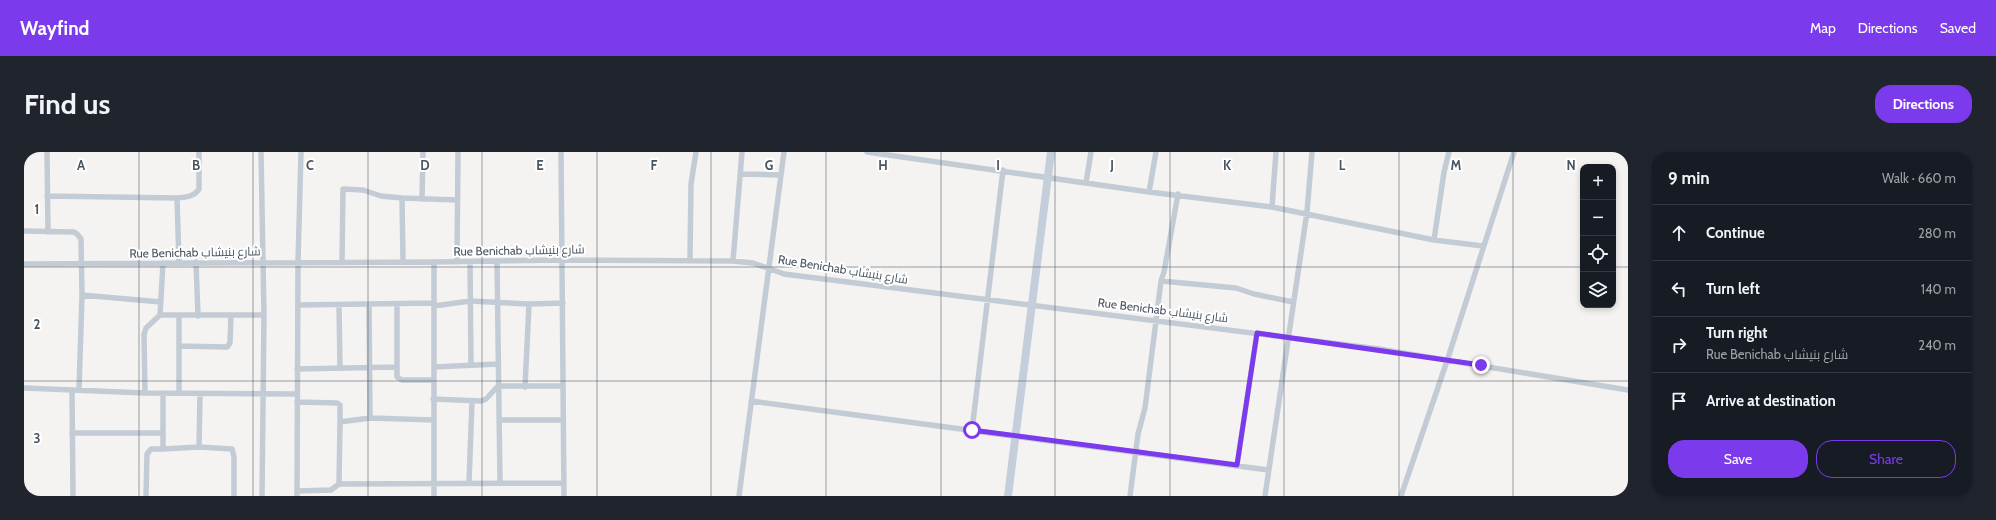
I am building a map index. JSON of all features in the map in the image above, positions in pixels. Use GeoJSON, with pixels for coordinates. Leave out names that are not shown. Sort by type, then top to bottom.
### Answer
{"type":"FeatureCollection","features":[{"type":"Feature","properties":{"kind":"street"},"geometry":{"type":"LineString","coordinates":[[47,152],[48,232]]}},
{"type":"Feature","properties":{"kind":"street"},"geometry":{"type":"LineString","coordinates":[[47,196],[177,198],[192,196],[199,189],[199,152]]}},
{"type":"Feature","properties":{"kind":"street"},"geometry":{"type":"LineString","coordinates":[[261,152],[264,315],[262,496]]}},
{"type":"Feature","properties":{"kind":"street"},"geometry":{"type":"LineString","coordinates":[[301,152],[298,262],[297,494],[331,490],[339,484],[564,483]]}},
{"type":"Feature","properties":{"kind":"street"},"geometry":{"type":"LineString","coordinates":[[422,199],[423,152]]}},
{"type":"Feature","properties":{"kind":"street"},"geometry":{"type":"LineString","coordinates":[[457,262],[458,152]]}},
{"type":"Feature","properties":{"kind":"street"},"geometry":{"type":"LineString","coordinates":[[561,152],[564,496]]}},
{"type":"Feature","properties":{"kind":"street"},"geometry":{"type":"LineString","coordinates":[[690,259],[691,184],[696,152]]}},
{"type":"Feature","properties":{"kind":"street"},"geometry":{"type":"LineString","coordinates":[[733,261],[742,152]]}},
{"type":"Feature","properties":{"kind":"street"},"geometry":{"type":"LineString","coordinates":[[739,496],[784,152]]}},
{"type":"Feature","properties":{"kind":"street"},"geometry":{"type":"LineString","coordinates":[[867,152],[1048,176],[1149,192],[1178,194],[1272,206],[1307,212],[1434,240],[1483,246]]}},
{"type":"Feature","properties":{"kind":"street"},"geometry":{"type":"LineString","coordinates":[[920,159],[921,152]]}},
{"type":"Feature","properties":{"kind":"street"},"geometry":{"type":"LineString","coordinates":[[1008,496],[1051,152]]}},
{"type":"Feature","properties":{"kind":"street"},"geometry":{"type":"LineString","coordinates":[[1086,182],[1091,152]]}},
{"type":"Feature","properties":{"kind":"street"},"geometry":{"type":"LineString","coordinates":[[1149,192],[1156,152]]}},
{"type":"Feature","properties":{"kind":"street"},"geometry":{"type":"LineString","coordinates":[[1272,206],[1276,152]]}},
{"type":"Feature","properties":{"kind":"street"},"geometry":{"type":"LineString","coordinates":[[1265,496],[1307,212],[1312,152]]}},
{"type":"Feature","properties":{"kind":"street"},"geometry":{"type":"LineString","coordinates":[[1434,240],[1444,172],[1449,152]]}},
{"type":"Feature","properties":{"kind":"street"},"geometry":{"type":"LineString","coordinates":[[1401,496],[1448,361],[1483,246],[1514,152]]}},
{"type":"Feature","properties":{"kind":"street"},"geometry":{"type":"LineString","coordinates":[[972,430],[1003,170]]}},
{"type":"Feature","properties":{"kind":"street"},"geometry":{"type":"LineString","coordinates":[[741,174],[781,175]]}},
{"type":"Feature","properties":{"kind":"street"},"geometry":{"type":"LineString","coordinates":[[342,262],[343,189],[363,190],[381,196],[457,200]]}},
{"type":"Feature","properties":{"kind":"street"},"geometry":{"type":"LineString","coordinates":[[1130,496],[1137,453],[1138,434],[1145,408],[1161,281],[1164,272],[1178,194]]}},
{"type":"Feature","properties":{"kind":"street"},"geometry":{"type":"LineString","coordinates":[[177,198],[179,263]]}},
{"type":"Feature","properties":{"kind":"street"},"geometry":{"type":"LineString","coordinates":[[402,198],[403,262]]}},
{"type":"Feature","properties":{"kind":"street"},"geometry":{"type":"LineString","coordinates":[[24,231],[77,234],[81,239],[82,294],[79,390]]}},
{"type":"Feature","properties":{"kind":"street","name":"Rue Benichab شارع بنيشاب"},"geometry":{"type":"LineString","coordinates":[[24,264],[81,265],[196,262],[470,262],[690,259],[733,261],[753,263],[784,274],[988,301],[1379,349],[1628,390]]}},
{"type":"Feature","properties":{"kind":"street"},"geometry":{"type":"LineString","coordinates":[[497,261],[500,483]]}},
{"type":"Feature","properties":{"kind":"street"},"geometry":{"type":"LineString","coordinates":[[196,262],[198,316]]}},
{"type":"Feature","properties":{"kind":"street"},"geometry":{"type":"LineString","coordinates":[[434,262],[434,496]]}},
{"type":"Feature","properties":{"kind":"street"},"geometry":{"type":"LineString","coordinates":[[470,262],[471,365]]}},
{"type":"Feature","properties":{"kind":"street"},"geometry":{"type":"LineString","coordinates":[[145,393],[144,335],[146,328],[160,315],[163,263]]}},
{"type":"Feature","properties":{"kind":"street"},"geometry":{"type":"LineString","coordinates":[[1161,281],[1236,288],[1254,294],[1293,302]]}},
{"type":"Feature","properties":{"kind":"street"},"geometry":{"type":"LineString","coordinates":[[82,294],[161,302]]}},
{"type":"Feature","properties":{"kind":"street"},"geometry":{"type":"LineString","coordinates":[[298,305],[434,305],[470,301],[529,304],[563,303]]}},
{"type":"Feature","properties":{"kind":"street"},"geometry":{"type":"LineString","coordinates":[[369,304],[370,418]]}},
{"type":"Feature","properties":{"kind":"street"},"geometry":{"type":"LineString","coordinates":[[397,304],[398,377],[400,380],[434,380]]}},
{"type":"Feature","properties":{"kind":"street"},"geometry":{"type":"LineString","coordinates":[[525,387],[529,304]]}},
{"type":"Feature","properties":{"kind":"street"},"geometry":{"type":"LineString","coordinates":[[339,305],[340,368]]}},
{"type":"Feature","properties":{"kind":"street"},"geometry":{"type":"LineString","coordinates":[[160,315],[264,315]]}},
{"type":"Feature","properties":{"kind":"street"},"geometry":{"type":"LineString","coordinates":[[179,346],[227,347],[230,343],[231,315]]}},
{"type":"Feature","properties":{"kind":"street"},"geometry":{"type":"LineString","coordinates":[[179,316],[179,393]]}},
{"type":"Feature","properties":{"kind":"street"},"geometry":{"type":"LineString","coordinates":[[1237,465],[1257,333]]}},
{"type":"Feature","properties":{"kind":"street"},"geometry":{"type":"LineString","coordinates":[[434,367],[498,364]]}},
{"type":"Feature","properties":{"kind":"street"},"geometry":{"type":"LineString","coordinates":[[298,368],[397,367]]}},
{"type":"Feature","properties":{"kind":"street"},"geometry":{"type":"LineString","coordinates":[[433,399],[472,401],[484,400],[498,386],[563,386]]}},
{"type":"Feature","properties":{"kind":"street"},"geometry":{"type":"LineString","coordinates":[[24,388],[145,393],[297,394]]}},
{"type":"Feature","properties":{"kind":"street"},"geometry":{"type":"LineString","coordinates":[[72,390],[73,496]]}},
{"type":"Feature","properties":{"kind":"street"},"geometry":{"type":"LineString","coordinates":[[163,393],[163,449]]}},
{"type":"Feature","properties":{"kind":"street"},"geometry":{"type":"LineString","coordinates":[[200,394],[200,447]]}},
{"type":"Feature","properties":{"kind":"street"},"geometry":{"type":"LineString","coordinates":[[469,483],[472,401]]}},
{"type":"Feature","properties":{"kind":"street"},"geometry":{"type":"LineString","coordinates":[[751,401],[1268,470]]}},
{"type":"Feature","properties":{"kind":"street"},"geometry":{"type":"LineString","coordinates":[[297,402],[339,404],[339,484]]}},
{"type":"Feature","properties":{"kind":"street"},"geometry":{"type":"LineString","coordinates":[[340,422],[370,418],[434,420]]}},
{"type":"Feature","properties":{"kind":"street"},"geometry":{"type":"LineString","coordinates":[[500,420],[564,420]]}},
{"type":"Feature","properties":{"kind":"street"},"geometry":{"type":"LineString","coordinates":[[72,433],[163,433]]}},
{"type":"Feature","properties":{"kind":"street"},"geometry":{"type":"LineString","coordinates":[[146,496],[147,454],[151,449],[200,447],[232,449],[234,457],[234,496]]}},
{"type":"Feature","properties":{"kind":"route"},"geometry":{"type":"LineString","coordinates":[[972,430],[1237,465],[1240,436],[1257,333],[1379,349],[1481,365]]}}]}
